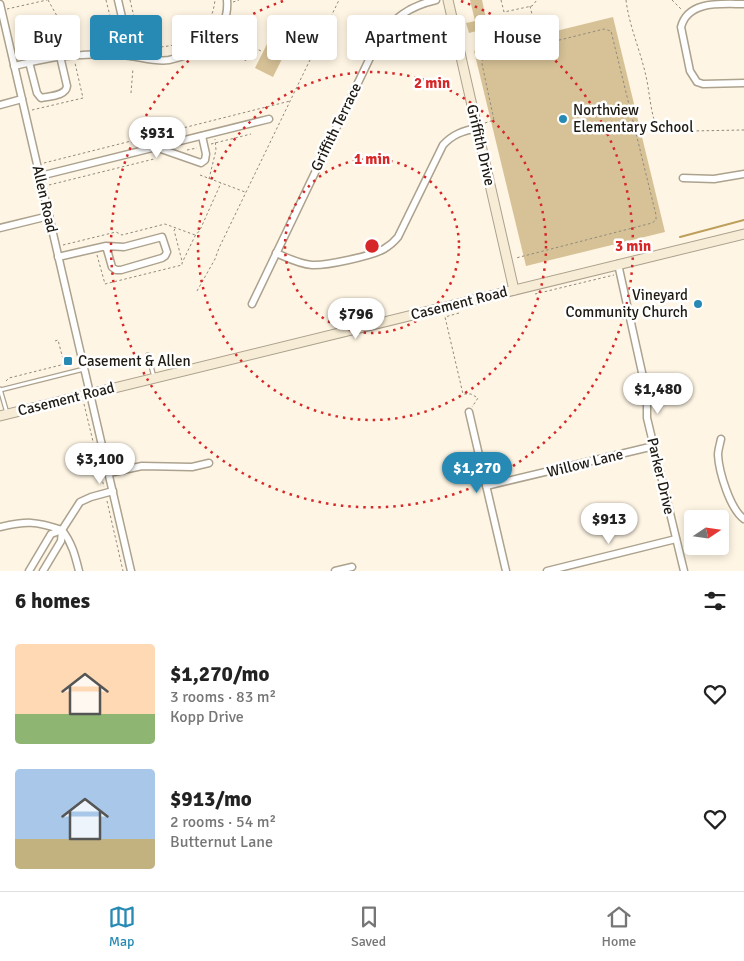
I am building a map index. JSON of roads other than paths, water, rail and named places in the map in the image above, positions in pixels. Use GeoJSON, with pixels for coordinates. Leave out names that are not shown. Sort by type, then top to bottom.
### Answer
{"type":"FeatureCollection","features":[{"type":"Feature","properties":{"kind":"street"},"geometry":{"type":"LineString","coordinates":[[118,0],[121,15]]}},
{"type":"Feature","properties":{"kind":"street","name":"Griffith Terrace"},"geometry":{"type":"LineString","coordinates":[[252,304],[378,41],[394,20],[406,11],[436,0]]}},
{"type":"Feature","properties":{"kind":"street","name":"Griffith Drive"},"geometry":{"type":"LineString","coordinates":[[448,0],[481,125],[514,290]]}},
{"type":"Feature","properties":{"kind":"street"},"geometry":{"type":"LineString","coordinates":[[162,59],[169,60],[203,47],[213,39],[224,22],[230,1]]}},
{"type":"Feature","properties":{"kind":"street"},"geometry":{"type":"LineString","coordinates":[[744,4],[701,5],[689,10],[682,21],[682,35],[693,78],[703,84],[744,84]]}},
{"type":"Feature","properties":{"kind":"street","name":"Allen Road"},"geometry":{"type":"LineString","coordinates":[[1,7],[2,19],[131,571]]}},
{"type":"Feature","properties":{"kind":"street"},"geometry":{"type":"LineString","coordinates":[[14,66],[39,60]]}},
{"type":"Feature","properties":{"kind":"street"},"geometry":{"type":"LineString","coordinates":[[29,62],[37,93],[41,98],[64,93],[68,88],[61,60]]}},
{"type":"Feature","properties":{"kind":"street"},"geometry":{"type":"LineString","coordinates":[[0,105],[22,100]]}},
{"type":"Feature","properties":{"kind":"street"},"geometry":{"type":"LineString","coordinates":[[40,176],[269,119]]}},
{"type":"Feature","properties":{"kind":"street"},"geometry":{"type":"LineString","coordinates":[[276,253],[303,264],[314,266],[382,250],[392,244],[398,237],[443,145],[460,132],[481,125]]}},
{"type":"Feature","properties":{"kind":"street"},"geometry":{"type":"LineString","coordinates":[[157,148],[201,163],[205,160],[206,154],[202,136]]}},
{"type":"Feature","properties":{"kind":"street"},"geometry":{"type":"LineString","coordinates":[[683,178],[714,179],[744,174]]}},
{"type":"Feature","properties":{"kind":"street"},"geometry":{"type":"LineString","coordinates":[[0,228],[49,216]]}},
{"type":"Feature","properties":{"kind":"street","name":"Casement Road"},"geometry":{"type":"LineString","coordinates":[[3,415],[744,234]]}},
{"type":"Feature","properties":{"kind":"street"},"geometry":{"type":"LineString","coordinates":[[58,257],[106,246],[124,247],[162,237],[167,252],[162,258],[116,270],[112,267],[106,246]]}},
{"type":"Feature","properties":{"kind":"street","name":"Parker Drive"},"geometry":{"type":"LineString","coordinates":[[618,264],[647,395],[647,418],[684,571]]}},
{"type":"Feature","properties":{"kind":"street"},"geometry":{"type":"LineString","coordinates":[[469,412],[506,571]]}},
{"type":"Feature","properties":{"kind":"street"},"geometry":{"type":"LineString","coordinates":[[721,439],[718,456],[727,493],[733,507],[744,519]]}},
{"type":"Feature","properties":{"kind":"street","name":"Willow Lane"},"geometry":{"type":"LineString","coordinates":[[486,486],[654,446]]}},
{"type":"Feature","properties":{"kind":"street"},"geometry":{"type":"LineString","coordinates":[[109,473],[142,466],[192,467],[210,463]]}},
{"type":"Feature","properties":{"kind":"street"},"geometry":{"type":"LineString","coordinates":[[43,571],[61,541],[62,530],[80,502],[113,491]]}},
{"type":"Feature","properties":{"kind":"street"},"geometry":{"type":"LineString","coordinates":[[0,527],[24,522],[35,522],[62,530],[70,540],[79,571]]}},
{"type":"Feature","properties":{"kind":"street"},"geometry":{"type":"LineString","coordinates":[[29,571],[52,534],[62,530]]}},
{"type":"Feature","properties":{"kind":"street"},"geometry":{"type":"LineString","coordinates":[[547,571],[676,539]]}},
{"type":"Feature","properties":{"kind":"street"},"geometry":{"type":"LineString","coordinates":[[334,571],[352,567]]}},
{"type":"Feature","properties":{"kind":"lane"},"geometry":{"type":"LineString","coordinates":[[148,355],[154,377]]}},
{"type":"Feature","properties":{"kind":"lane"},"geometry":{"type":"LineString","coordinates":[[3,415],[0,390],[84,369]]}},
{"type":"Feature","properties":{"kind":"waterway"},"geometry":{"type":"LineString","coordinates":[[680,237],[744,220]]}},
{"type":"Feature","properties":{"kind":"place","name":"Northview Elementary School"},"geometry":{"type":"Point","coordinates":[563,119]}},
{"type":"Feature","properties":{"kind":"place","name":"Vineyard Community Church"},"geometry":{"type":"Point","coordinates":[698,304]}},
{"type":"Feature","properties":{"kind":"place","name":"Casement & Allen"},"geometry":{"type":"Point","coordinates":[68,361]}}]}
